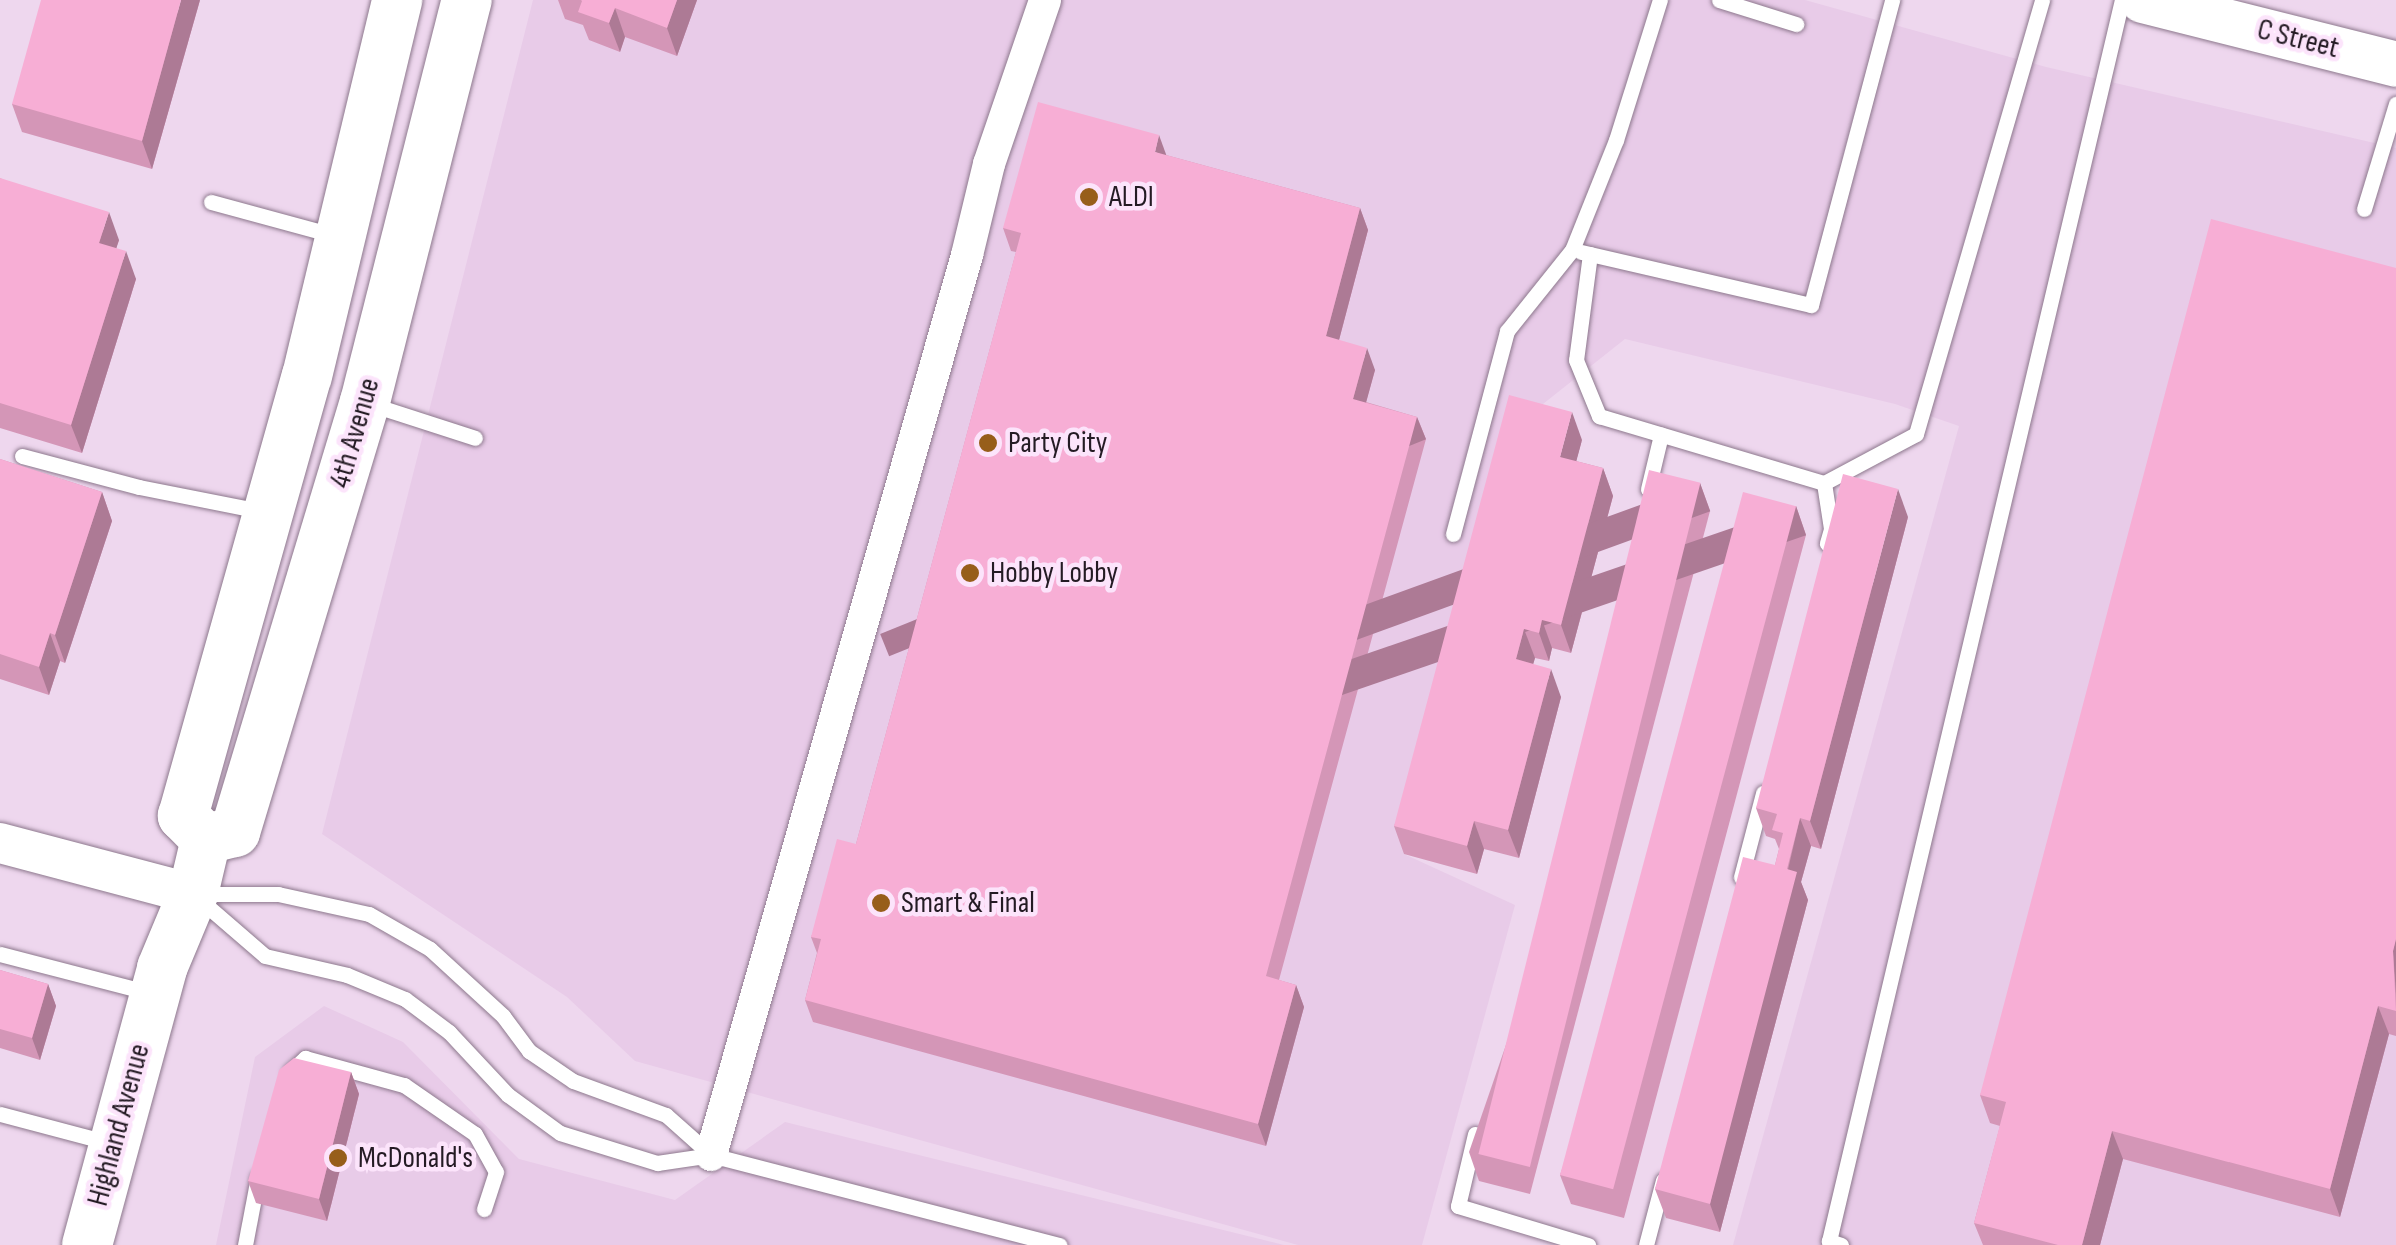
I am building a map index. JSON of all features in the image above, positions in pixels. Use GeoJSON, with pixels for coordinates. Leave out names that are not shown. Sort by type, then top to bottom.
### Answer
{"type":"FeatureCollection","features":[{"type":"Feature","properties":{"kind":"main road","name":"4th Avenue"},"geometry":{"type":"LineString","coordinates":[[398,0],[269,513],[183,816],[206,839],[236,832],[365,402],[466,0]]}},
{"type":"Feature","properties":{"kind":"main road","name":"C Street"},"geometry":{"type":"LineString","coordinates":[[2142,0],[2396,64]]}},
{"type":"Feature","properties":{"kind":"main road"},"geometry":{"type":"LineString","coordinates":[[154,1000],[193,894],[206,839]]}},
{"type":"Feature","properties":{"kind":"main road","name":"Highland Avenue"},"geometry":{"type":"LineString","coordinates":[[87,1245],[154,1000]]}},
{"type":"Feature","properties":{"kind":"street"},"geometry":{"type":"LineString","coordinates":[[711,1155],[962,274],[988,164],[1045,0]]}},
{"type":"Feature","properties":{"kind":"street"},"geometry":{"type":"LineString","coordinates":[[0,843],[193,894]]}},
{"type":"Feature","properties":{"kind":"lane"},"geometry":{"type":"LineString","coordinates":[[1452,534],[1506,332],[1572,250],[1616,140],[1660,0]]}},
{"type":"Feature","properties":{"kind":"lane"},"geometry":{"type":"LineString","coordinates":[[1718,0],[1796,24]]}},
{"type":"Feature","properties":{"kind":"lane"},"geometry":{"type":"LineString","coordinates":[[1572,250],[1811,305],[1892,0]]}},
{"type":"Feature","properties":{"kind":"lane"},"geometry":{"type":"LineString","coordinates":[[1590,254],[1576,360],[1598,416],[1824,483],[1916,434],[2042,0]]}},
{"type":"Feature","properties":{"kind":"lane"},"geometry":{"type":"LineString","coordinates":[[1841,1245],[1829,1242],[2122,0]]}},
{"type":"Feature","properties":{"kind":"lane"},"geometry":{"type":"LineString","coordinates":[[2364,209],[2396,104]]}},
{"type":"Feature","properties":{"kind":"lane"},"geometry":{"type":"LineString","coordinates":[[211,202],[340,237]]}},
{"type":"Feature","properties":{"kind":"lane"},"geometry":{"type":"LineString","coordinates":[[365,402],[475,438]]}},
{"type":"Feature","properties":{"kind":"lane"},"geometry":{"type":"LineString","coordinates":[[1641,515],[1661,435]]}},
{"type":"Feature","properties":{"kind":"lane"},"geometry":{"type":"LineString","coordinates":[[22,456],[139,487],[269,513]]}},
{"type":"Feature","properties":{"kind":"lane"},"geometry":{"type":"LineString","coordinates":[[1821,568],[1831,529],[1824,483]]}},
{"type":"Feature","properties":{"kind":"lane"},"geometry":{"type":"LineString","coordinates":[[1736,897],[1766,780]]}},
{"type":"Feature","properties":{"kind":"lane"},"geometry":{"type":"LineString","coordinates":[[193,894],[265,956],[347,975],[405,999],[449,1032],[508,1095],[560,1133],[658,1163],[711,1155],[1060,1245]]}},
{"type":"Feature","properties":{"kind":"lane"},"geometry":{"type":"LineString","coordinates":[[193,894],[278,894],[369,914],[430,949],[503,1016],[530,1051],[572,1080],[666,1116],[711,1155]]}},
{"type":"Feature","properties":{"kind":"lane"},"geometry":{"type":"LineString","coordinates":[[0,954],[154,1000]]}},
{"type":"Feature","properties":{"kind":"lane"},"geometry":{"type":"LineString","coordinates":[[277,1083],[305,1058],[404,1085],[475,1134],[496,1172],[484,1209]]}},
{"type":"Feature","properties":{"kind":"lane"},"geometry":{"type":"LineString","coordinates":[[0,1114],[114,1144]]}},
{"type":"Feature","properties":{"kind":"lane"},"geometry":{"type":"LineString","coordinates":[[1478,1124],[1458,1206],[1588,1245]]}},
{"type":"Feature","properties":{"kind":"lane"},"geometry":{"type":"LineString","coordinates":[[245,1245],[263,1155]]}},
{"type":"Feature","properties":{"kind":"lane"},"geometry":{"type":"LineString","coordinates":[[1646,1245],[1666,1168]]}},
{"type":"Feature","properties":{"kind":"shaded area"},"geometry":{"type":"Polygon","coordinates":[[[533,0],[1805,0],[2046,67],[2396,148],[2396,1245],[1733,1245],[1959,426],[1895,404],[1625,339],[1519,423],[1404,854],[1515,905],[1422,1245],[1298,1245],[635,1061],[567,997],[322,834],[533,0]]]}},
{"type":"Feature","properties":{"kind":"shaded area"},"geometry":{"type":"Polygon","coordinates":[[[324,1006],[403,1042],[519,1159],[675,1200],[785,1122],[1284,1245],[216,1245],[255,1057],[324,1006]]]}},
{"type":"Feature","properties":{"kind":"building"},"geometry":{"type":"Polygon","coordinates":[[[41,0],[181,0],[142,141],[12,104],[41,0]]]}},
{"type":"Feature","properties":{"kind":"building"},"geometry":{"type":"Polygon","coordinates":[[[581,0],[677,0],[667,28],[615,8],[609,23],[578,12],[581,0]]]}},
{"type":"Feature","properties":{"kind":"building"},"geometry":{"type":"Polygon","coordinates":[[[1038,102],[1159,135],[1155,152],[1360,208],[1326,336],[1367,348],[1353,399],[1417,417],[1266,976],[1296,985],[1258,1124],[805,1000],[821,939],[811,937],[837,839],[856,844],[1021,233],[1003,228],[1038,102]]]}},
{"type":"Feature","properties":{"kind":"building"},"geometry":{"type":"Polygon","coordinates":[[[0,178],[109,212],[99,243],[126,251],[71,425],[0,403],[0,178]]]}},
{"type":"Feature","properties":{"kind":"building"},"geometry":{"type":"Polygon","coordinates":[[[2211,219],[2396,268],[2396,1011],[2378,1006],[2330,1189],[2112,1131],[2082,1245],[2058,1245],[1974,1223],[2006,1102],[1980,1095],[2211,219]]]}},
{"type":"Feature","properties":{"kind":"building"},"geometry":{"type":"Polygon","coordinates":[[[1509,395],[1572,412],[1560,457],[1603,468],[1561,625],[1542,620],[1539,633],[1524,629],[1516,659],[1551,669],[1508,830],[1474,821],[1467,846],[1394,826],[1509,395]]]}},
{"type":"Feature","properties":{"kind":"building"},"geometry":{"type":"Polygon","coordinates":[[[0,459],[102,492],[55,635],[50,633],[39,667],[0,654],[0,459]]]}},
{"type":"Feature","properties":{"kind":"building"},"geometry":{"type":"Polygon","coordinates":[[[1649,470],[1700,483],[1530,1167],[1478,1154],[1649,470]]]}},
{"type":"Feature","properties":{"kind":"building"},"geometry":{"type":"Polygon","coordinates":[[[1843,474],[1898,489],[1810,821],[1800,818],[1787,869],[1797,872],[1710,1204],[1655,1189],[1743,857],[1775,865],[1783,833],[1772,830],[1777,814],[1756,808],[1843,474]]]}},
{"type":"Feature","properties":{"kind":"building"},"geometry":{"type":"Polygon","coordinates":[[[1743,492],[1796,506],[1613,1189],[1560,1175],[1743,492]]]}},
{"type":"Feature","properties":{"kind":"building"},"geometry":{"type":"Polygon","coordinates":[[[0,970],[48,984],[32,1038],[0,1029],[0,970]]]}},
{"type":"Feature","properties":{"kind":"building"},"geometry":{"type":"Polygon","coordinates":[[[294,1058],[351,1072],[319,1199],[248,1181],[279,1070],[294,1058]]]}},
{"type":"Feature","properties":{"kind":"place","name":"ALDI"},"geometry":{"type":"Point","coordinates":[1089,197]}},
{"type":"Feature","properties":{"kind":"place","name":"Party City"},"geometry":{"type":"Point","coordinates":[988,443]}},
{"type":"Feature","properties":{"kind":"place","name":"Hobby Lobby"},"geometry":{"type":"Point","coordinates":[970,573]}},
{"type":"Feature","properties":{"kind":"place","name":"Smart & Final"},"geometry":{"type":"Point","coordinates":[881,903]}},
{"type":"Feature","properties":{"kind":"place","name":"McDonald's"},"geometry":{"type":"Point","coordinates":[338,1158]}}]}
